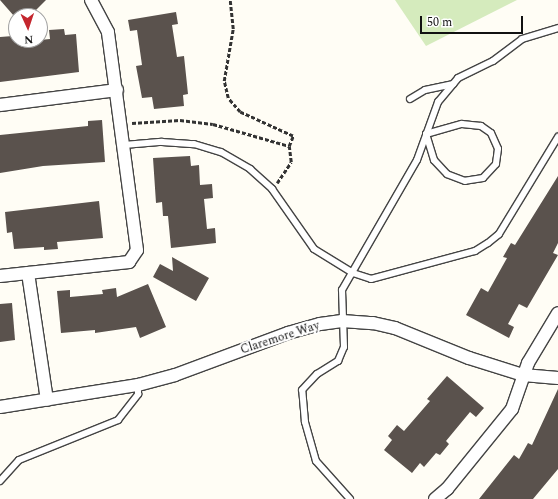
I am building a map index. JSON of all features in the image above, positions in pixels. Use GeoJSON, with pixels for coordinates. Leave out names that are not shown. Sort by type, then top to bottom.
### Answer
{"type":"FeatureCollection","features":[{"type":"Feature","properties":{"kind":"street"},"geometry":{"type":"LineString","coordinates":[[0,276],[129,262],[137,250],[122,124],[108,32],[91,0]]}},
{"type":"Feature","properties":{"kind":"street"},"geometry":{"type":"LineString","coordinates":[[0,105],[117,90]]}},
{"type":"Feature","properties":{"kind":"street"},"geometry":{"type":"LineString","coordinates":[[28,273],[47,400]]}},
{"type":"Feature","properties":{"kind":"street"},"geometry":{"type":"LineString","coordinates":[[435,499],[447,489],[512,409],[523,375],[558,313]]}},
{"type":"Feature","properties":{"kind":"street","name":"Claremore Way"},"geometry":{"type":"LineString","coordinates":[[0,407],[138,385],[175,375],[288,333],[320,324],[342,322],[373,323],[395,328],[469,358],[523,375],[558,378]]}},
{"type":"Feature","properties":{"kind":"lane"},"geometry":{"type":"LineString","coordinates":[[350,499],[316,461],[304,422],[302,390],[317,374],[338,361],[344,347],[342,290],[417,160],[438,102],[458,78],[493,61],[522,39],[558,28]]}},
{"type":"Feature","properties":{"kind":"lane"},"geometry":{"type":"LineString","coordinates":[[410,99],[425,90],[453,84]]}},
{"type":"Feature","properties":{"kind":"lane"},"geometry":{"type":"LineString","coordinates":[[457,125],[480,126],[491,133],[498,149],[496,164],[483,178],[465,181],[447,174],[434,160],[426,134],[457,125]]}},
{"type":"Feature","properties":{"kind":"lane"},"geometry":{"type":"LineString","coordinates":[[124,145],[162,142],[194,144],[221,152],[250,169],[273,191],[314,249],[366,278],[377,278],[475,251],[488,244],[498,234],[558,138]]}},
{"type":"Feature","properties":{"kind":"lane"},"geometry":{"type":"LineString","coordinates":[[0,481],[19,460],[118,420],[138,394],[138,385]]}},
{"type":"Feature","properties":{"kind":"path"},"geometry":{"type":"LineString","coordinates":[[230,0],[233,29],[224,81],[228,98],[240,112],[293,136],[289,146],[291,162],[273,191]]}},
{"type":"Feature","properties":{"kind":"path"},"geometry":{"type":"LineString","coordinates":[[122,124],[161,121],[197,122],[228,126],[289,146]]}},
{"type":"Feature","properties":{"kind":"green space"},"geometry":{"type":"Polygon","coordinates":[[[395,0],[517,0],[426,46],[395,0]]]}},
{"type":"Feature","properties":{"kind":"building"},"geometry":{"type":"Polygon","coordinates":[[[0,0],[46,0],[38,8],[8,9],[0,0]]]}},
{"type":"Feature","properties":{"kind":"building"},"geometry":{"type":"Polygon","coordinates":[[[176,12],[178,24],[172,25],[177,57],[184,56],[188,94],[183,95],[184,106],[154,109],[152,97],[142,98],[136,66],[142,65],[137,30],[130,31],[128,20],[176,12]]]}},
{"type":"Feature","properties":{"kind":"building"},"geometry":{"type":"Polygon","coordinates":[[[64,29],[65,35],[76,34],[79,72],[0,82],[0,37],[8,36],[8,48],[48,48],[48,39],[50,39],[49,30],[64,29]]]}},
{"type":"Feature","properties":{"kind":"building"},"geometry":{"type":"Polygon","coordinates":[[[102,120],[105,162],[43,166],[0,173],[0,135],[88,126],[88,121],[102,120]]]}},
{"type":"Feature","properties":{"kind":"building"},"geometry":{"type":"Polygon","coordinates":[[[190,156],[191,166],[199,165],[200,185],[212,184],[213,198],[204,199],[207,229],[215,228],[216,243],[171,248],[168,216],[163,216],[162,202],[156,203],[153,158],[190,156]]]}},
{"type":"Feature","properties":{"kind":"building"},"geometry":{"type":"Polygon","coordinates":[[[558,176],[558,243],[553,253],[558,255],[527,308],[519,304],[508,324],[514,327],[509,338],[466,315],[481,288],[488,292],[507,258],[503,257],[511,243],[515,245],[558,176]]]}},
{"type":"Feature","properties":{"kind":"building"},"geometry":{"type":"Polygon","coordinates":[[[99,201],[103,238],[57,242],[58,249],[44,250],[44,247],[14,249],[12,232],[7,233],[5,212],[99,201]]]}},
{"type":"Feature","properties":{"kind":"building"},"geometry":{"type":"Polygon","coordinates":[[[172,257],[209,278],[196,301],[153,277],[160,264],[173,271],[172,257]]]}},
{"type":"Feature","properties":{"kind":"building"},"geometry":{"type":"Polygon","coordinates":[[[148,284],[166,327],[140,338],[136,327],[95,333],[95,330],[61,333],[57,291],[70,290],[70,297],[103,294],[102,290],[116,288],[117,297],[148,284]]]}},
{"type":"Feature","properties":{"kind":"building"},"geometry":{"type":"Polygon","coordinates":[[[12,303],[15,340],[0,342],[0,304],[12,303]]]}},
{"type":"Feature","properties":{"kind":"building"},"geometry":{"type":"Polygon","coordinates":[[[447,376],[484,408],[476,417],[470,412],[446,441],[449,444],[440,455],[436,453],[424,467],[420,463],[412,473],[384,450],[392,440],[388,436],[397,425],[404,431],[430,401],[427,399],[447,376]]]}},
{"type":"Feature","properties":{"kind":"building"},"geometry":{"type":"Polygon","coordinates":[[[558,389],[558,469],[533,499],[479,499],[514,455],[519,459],[528,443],[532,445],[558,389]]]}}]}
